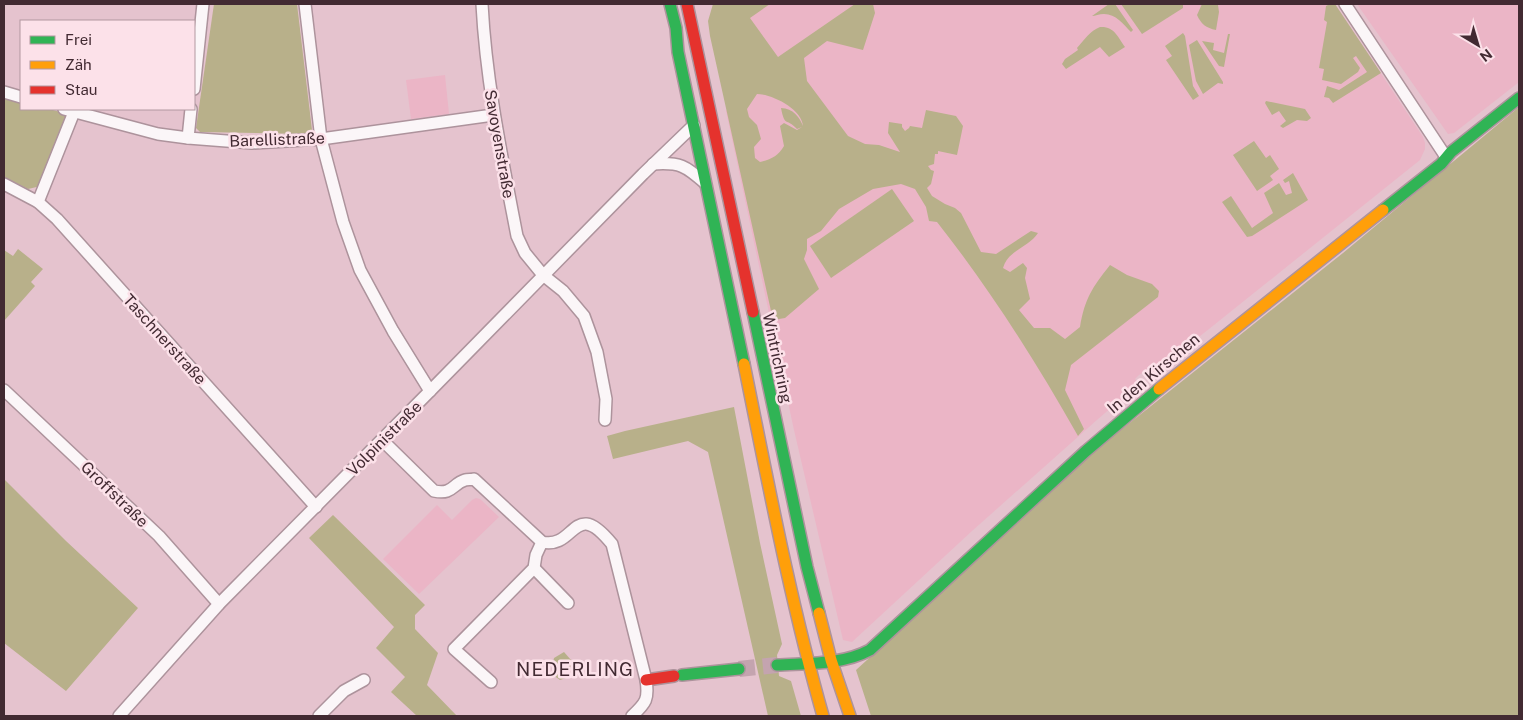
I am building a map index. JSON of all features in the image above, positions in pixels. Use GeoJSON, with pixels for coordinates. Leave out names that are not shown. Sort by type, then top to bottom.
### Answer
{"type":"FeatureCollection","features":[{"type":"Feature","properties":{"kind":"main road"},"geometry":{"type":"LineString","coordinates":[[670,4],[676,28],[678,52],[808,664],[823,716]]}},
{"type":"Feature","properties":{"kind":"main road","name":"Wintrichring"},"geometry":{"type":"LineString","coordinates":[[687,4],[815,600],[831,660],[850,716]]}},
{"type":"Feature","properties":{"kind":"main road"},"geometry":{"type":"LineString","coordinates":[[694,37],[700,9]]}},
{"type":"Feature","properties":{"kind":"main road","name":"In den Kirschen"},"geometry":{"type":"LineString","coordinates":[[777,665],[808,664],[860,656],[870,650],[1086,451],[1153,393],[1441,164],[1446,156],[1519,98]]}},
{"type":"Feature","properties":{"kind":"main road"},"geometry":{"type":"LineString","coordinates":[[646,680],[739,669]]}},
{"type":"Feature","properties":{"kind":"street"},"geometry":{"type":"LineString","coordinates":[[195,79],[203,4]]}},
{"type":"Feature","properties":{"kind":"street"},"geometry":{"type":"LineString","coordinates":[[305,4],[321,139],[343,222],[360,270],[393,331],[430,392]]}},
{"type":"Feature","properties":{"kind":"street","name":"Savoyenstraße"},"geometry":{"type":"LineString","coordinates":[[482,4],[484,43],[493,115],[517,236],[525,253],[543,275],[563,290],[584,316],[596,352],[606,399],[605,420]]}},
{"type":"Feature","properties":{"kind":"street"},"geometry":{"type":"LineString","coordinates":[[1345,4],[1446,156]]}},
{"type":"Feature","properties":{"kind":"street"},"geometry":{"type":"LineString","coordinates":[[4,92],[20,97]]}},
{"type":"Feature","properties":{"kind":"street"},"geometry":{"type":"LineString","coordinates":[[38,202],[69,110]]}},
{"type":"Feature","properties":{"kind":"street","name":"Barellistraße"},"geometry":{"type":"LineString","coordinates":[[69,110],[158,134],[252,143],[321,139],[493,115]]}},
{"type":"Feature","properties":{"kind":"street"},"geometry":{"type":"LineString","coordinates":[[188,138],[192,110]]}},
{"type":"Feature","properties":{"kind":"street","name":"Volpinistraße"},"geometry":{"type":"LineString","coordinates":[[119,716],[219,604],[653,164],[694,125]]}},
{"type":"Feature","properties":{"kind":"street"},"geometry":{"type":"LineString","coordinates":[[653,164],[666,163],[685,166],[706,184]]}},
{"type":"Feature","properties":{"kind":"street","name":"Taschnerstraße"},"geometry":{"type":"LineString","coordinates":[[4,184],[38,202],[57,219],[316,507]]}},
{"type":"Feature","properties":{"kind":"street","name":"Groffstraße"},"geometry":{"type":"LineString","coordinates":[[4,390],[159,536],[219,604]]}},
{"type":"Feature","properties":{"kind":"street"},"geometry":{"type":"LineString","coordinates":[[382,440],[434,491],[441,492],[453,489],[464,480],[474,479],[542,542],[552,544],[560,541],[574,528],[583,523],[591,524],[601,530],[612,544],[648,691],[644,705],[632,716]]}},
{"type":"Feature","properties":{"kind":"street"},"geometry":{"type":"LineString","coordinates":[[491,682],[454,649],[534,568],[536,555],[542,542]]}},
{"type":"Feature","properties":{"kind":"street"},"geometry":{"type":"LineString","coordinates":[[534,568],[568,602]]}},
{"type":"Feature","properties":{"kind":"street"},"geometry":{"type":"LineString","coordinates":[[319,716],[344,691],[364,680]]}},
{"type":"Feature","properties":{"kind":"shaded area"},"geometry":{"type":"Polygon","coordinates":[[[214,4],[297,4],[312,130],[309,134],[200,132],[196,128],[214,4]]]}},
{"type":"Feature","properties":{"kind":"shaded area"},"geometry":{"type":"Polygon","coordinates":[[[713,4],[770,4],[750,18],[778,57],[855,4],[873,4],[875,13],[863,50],[827,41],[804,58],[807,81],[848,136],[865,144],[879,145],[900,152],[888,133],[889,122],[902,124],[905,131],[910,126],[922,128],[926,110],[956,116],[963,126],[957,155],[938,151],[938,154],[935,154],[934,164],[928,166],[934,171],[931,184],[927,188],[932,196],[961,213],[981,252],[996,254],[1031,231],[1038,233],[1009,257],[1003,268],[1010,272],[1023,263],[1027,268],[1025,278],[1030,299],[1019,310],[1034,328],[1050,328],[1065,339],[1080,327],[1084,308],[1090,294],[1110,265],[1127,275],[1152,284],[1159,291],[1158,297],[1071,365],[1065,390],[1084,429],[1078,436],[1029,353],[994,300],[937,222],[929,221],[926,207],[915,189],[901,184],[873,189],[839,209],[821,231],[807,239],[807,250],[804,259],[819,289],[785,318],[773,320],[708,21],[713,4]],[[757,94],[747,109],[749,117],[757,125],[761,139],[754,147],[755,158],[760,162],[774,157],[784,146],[780,126],[784,123],[797,130],[802,127],[797,129],[785,120],[781,108],[792,112],[798,117],[803,126],[798,114],[792,108],[778,100],[757,94]]]}},
{"type":"Feature","properties":{"kind":"shaded area"},"geometry":{"type":"Polygon","coordinates":[[[715,4],[1335,4],[1423,137],[1425,149],[1420,160],[1209,329],[1149,376],[1145,371],[1139,375],[1135,379],[1139,384],[972,531],[852,642],[843,640],[794,430],[726,111],[769,70],[715,4]]]}},
{"type":"Feature","properties":{"kind":"shaded area"},"geometry":{"type":"Polygon","coordinates":[[[1109,4],[1115,4],[1133,30],[1131,32],[1119,20],[1108,14],[1092,16],[1109,4]]]}},
{"type":"Feature","properties":{"kind":"shaded area"},"geometry":{"type":"Polygon","coordinates":[[[1121,4],[1183,4],[1183,8],[1142,34],[1121,4]]]}},
{"type":"Feature","properties":{"kind":"shaded area"},"geometry":{"type":"Polygon","coordinates":[[[1202,4],[1218,5],[1219,12],[1216,30],[1204,25],[1197,15],[1202,4]]]}},
{"type":"Feature","properties":{"kind":"shaded area"},"geometry":{"type":"Polygon","coordinates":[[[1335,4],[1381,73],[1333,103],[1329,98],[1324,97],[1327,86],[1339,90],[1367,72],[1356,56],[1353,58],[1360,68],[1358,72],[1341,84],[1322,80],[1324,69],[1319,68],[1327,22],[1324,20],[1326,6],[1335,4]]]}},
{"type":"Feature","properties":{"kind":"shaded area"},"geometry":{"type":"Polygon","coordinates":[[[1357,4],[1519,4],[1519,82],[1454,133],[1448,134],[1357,4]]]}},
{"type":"Feature","properties":{"kind":"shaded area"},"geometry":{"type":"Polygon","coordinates":[[[1100,27],[1112,30],[1125,47],[1109,57],[1100,47],[1066,69],[1062,64],[1065,59],[1078,50],[1077,48],[1087,36],[1100,27]]]}},
{"type":"Feature","properties":{"kind":"shaded area"},"geometry":{"type":"Polygon","coordinates":[[[1183,33],[1193,86],[1199,96],[1193,100],[1166,60],[1172,56],[1165,46],[1183,33]]]}},
{"type":"Feature","properties":{"kind":"shaded area"},"geometry":{"type":"Polygon","coordinates":[[[1228,34],[1230,34],[1224,67],[1219,66],[1202,41],[1214,43],[1213,50],[1224,53],[1228,34]]]}},
{"type":"Feature","properties":{"kind":"shaded area"},"geometry":{"type":"Polygon","coordinates":[[[1197,40],[1223,82],[1223,84],[1218,83],[1203,94],[1196,81],[1189,45],[1197,40]]]}},
{"type":"Feature","properties":{"kind":"shaded area"},"geometry":{"type":"Polygon","coordinates":[[[445,75],[449,114],[411,119],[406,80],[445,75]]]}},
{"type":"Feature","properties":{"kind":"shaded area"},"geometry":{"type":"Polygon","coordinates":[[[4,96],[20,101],[20,110],[53,110],[68,114],[41,186],[28,189],[4,177],[4,96]]]}},
{"type":"Feature","properties":{"kind":"shaded area"},"geometry":{"type":"Polygon","coordinates":[[[1266,101],[1305,109],[1311,118],[1307,121],[1297,120],[1283,128],[1280,126],[1286,121],[1279,111],[1272,115],[1265,103],[1266,101]]]}},
{"type":"Feature","properties":{"kind":"shaded area"},"geometry":{"type":"Polygon","coordinates":[[[1519,107],[1519,716],[871,716],[856,670],[1092,453],[1343,253],[1519,107]]]}},
{"type":"Feature","properties":{"kind":"shaded area"},"geometry":{"type":"Polygon","coordinates":[[[1254,141],[1266,158],[1270,155],[1279,169],[1270,176],[1273,180],[1257,191],[1233,155],[1254,141]]]}},
{"type":"Feature","properties":{"kind":"shaded area"},"geometry":{"type":"Polygon","coordinates":[[[1293,173],[1308,200],[1252,236],[1247,237],[1222,202],[1231,196],[1252,228],[1273,213],[1264,193],[1279,183],[1286,195],[1292,193],[1289,181],[1285,183],[1283,180],[1293,173]]]}},
{"type":"Feature","properties":{"kind":"shaded area"},"geometry":{"type":"Polygon","coordinates":[[[892,189],[914,221],[831,278],[810,246],[892,189]]]}},
{"type":"Feature","properties":{"kind":"shaded area"},"geometry":{"type":"Polygon","coordinates":[[[18,249],[43,269],[31,282],[35,286],[4,321],[4,250],[13,256],[18,249]]]}},
{"type":"Feature","properties":{"kind":"shaded area"},"geometry":{"type":"Polygon","coordinates":[[[734,407],[760,543],[782,644],[777,655],[779,676],[791,681],[801,716],[768,716],[708,452],[688,441],[613,459],[607,436],[734,407]]]}},
{"type":"Feature","properties":{"kind":"shaded area"},"geometry":{"type":"Polygon","coordinates":[[[4,479],[66,541],[138,608],[66,691],[4,643],[4,479]]]}},
{"type":"Feature","properties":{"kind":"shaded area"},"geometry":{"type":"Polygon","coordinates":[[[476,498],[480,499],[499,517],[419,594],[383,559],[437,505],[452,520],[476,498]]]}},
{"type":"Feature","properties":{"kind":"shaded area"},"geometry":{"type":"Polygon","coordinates":[[[333,515],[425,605],[415,615],[415,629],[438,653],[427,685],[457,716],[417,716],[391,692],[405,677],[376,648],[394,627],[309,538],[333,515]]]}},
{"type":"Feature","properties":{"kind":"shaded area"},"geometry":{"type":"Polygon","coordinates":[[[564,652],[571,660],[570,671],[566,678],[560,680],[553,675],[552,668],[554,658],[564,652]]]}},
{"type":"Feature","properties":{"kind":"tunnel"},"geometry":{"type":"LineString","coordinates":[[739,669],[777,665]]}},
{"type":"Feature","properties":{"kind":"traffic: fast"},"geometry":{"type":"LineString","coordinates":[[670,4],[676,28],[678,52],[744,364]]}},
{"type":"Feature","properties":{"kind":"traffic: fast"},"geometry":{"type":"LineString","coordinates":[[1383,210],[1441,164],[1451,152],[1519,98]]}},
{"type":"Feature","properties":{"kind":"traffic: fast"},"geometry":{"type":"LineString","coordinates":[[753,312],[807,567],[819,613]]}},
{"type":"Feature","properties":{"kind":"traffic: fast"},"geometry":{"type":"LineString","coordinates":[[777,665],[836,661],[870,650],[1086,451],[1159,389]]}},
{"type":"Feature","properties":{"kind":"traffic: fast"},"geometry":{"type":"LineString","coordinates":[[682,675],[739,669]]}},
{"type":"Feature","properties":{"kind":"traffic: slow"},"geometry":{"type":"LineString","coordinates":[[1159,389],[1383,210]]}},
{"type":"Feature","properties":{"kind":"traffic: slow"},"geometry":{"type":"LineString","coordinates":[[744,364],[790,585],[823,716]]}},
{"type":"Feature","properties":{"kind":"traffic: slow"},"geometry":{"type":"LineString","coordinates":[[819,613],[831,660],[850,716]]}},
{"type":"Feature","properties":{"kind":"traffic: jam"},"geometry":{"type":"LineString","coordinates":[[687,4],[753,312]]}},
{"type":"Feature","properties":{"kind":"traffic: jam"},"geometry":{"type":"LineString","coordinates":[[646,680],[674,676]]}},
{"type":"Feature","properties":{"kind":"district","name":"NEDERLING"},"geometry":{"type":"Point","coordinates":[575,669]}}]}
